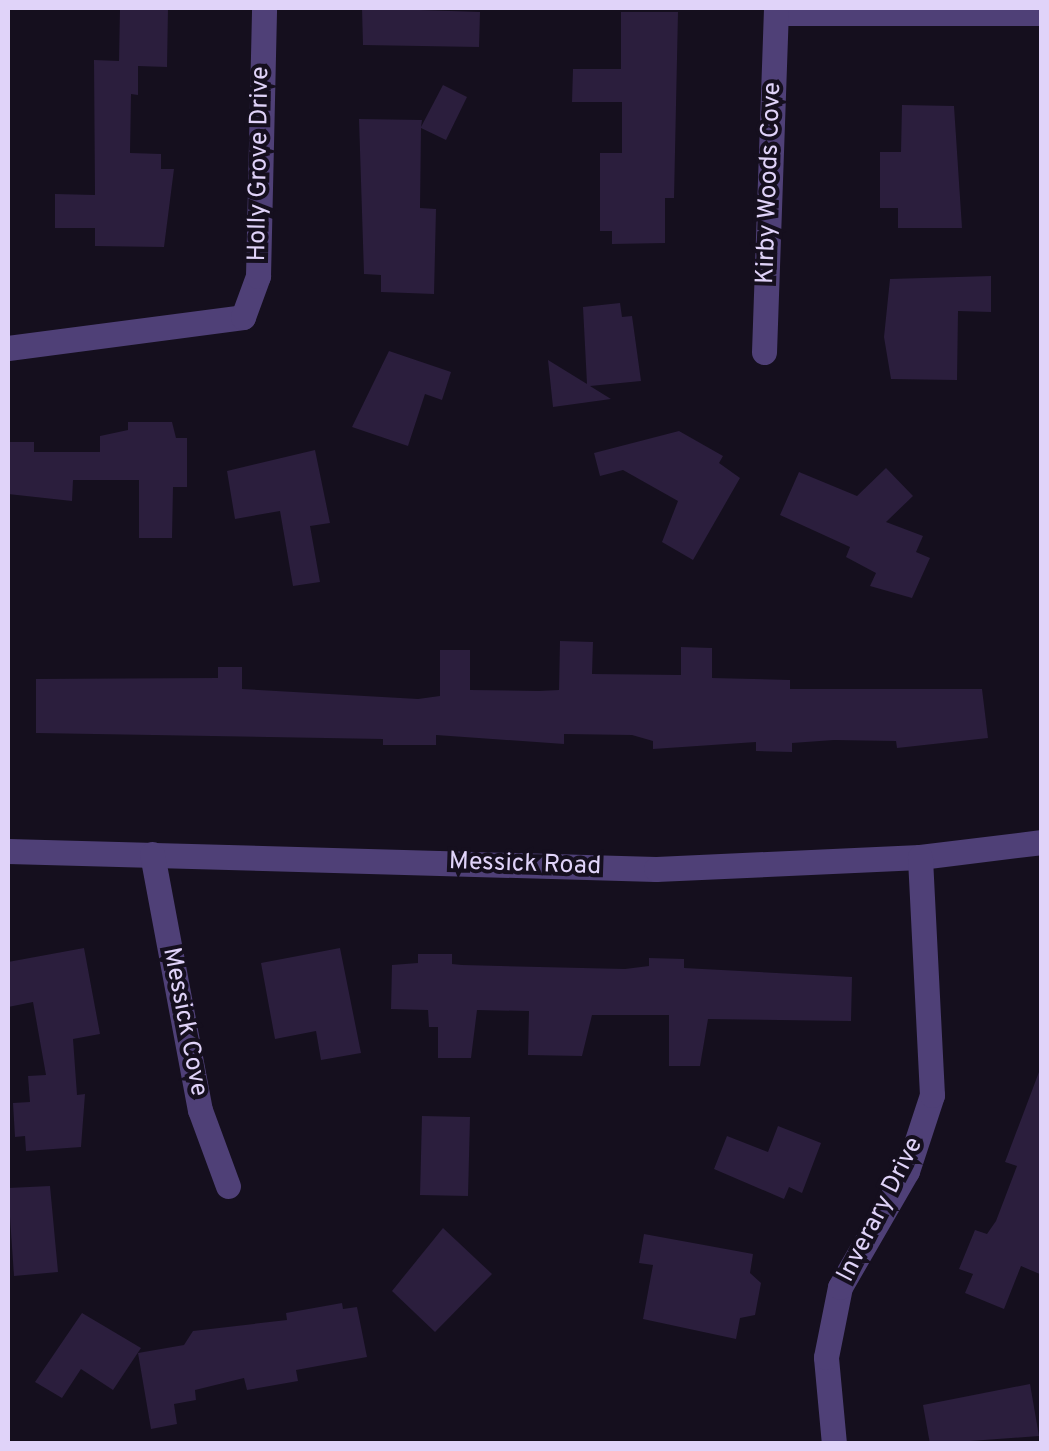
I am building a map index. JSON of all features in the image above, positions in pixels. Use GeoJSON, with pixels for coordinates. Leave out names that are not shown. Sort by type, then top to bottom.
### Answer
{"type":"FeatureCollection","features":[{"type":"Feature","properties":{"kind":"street","name":"Holly Grove Drive"},"geometry":{"type":"LineString","coordinates":[[8,348],[243,317],[258,276],[264,8]]}},
{"type":"Feature","properties":{"kind":"street","name":"Kirby Woods Cove"},"geometry":{"type":"LineString","coordinates":[[764,352],[776,10],[1042,13]]}},
{"type":"Feature","properties":{"kind":"street","name":"Messick Road"},"geometry":{"type":"LineString","coordinates":[[8,851],[656,869],[920,857],[1042,842]]}},
{"type":"Feature","properties":{"kind":"street","name":"Messick Cove"},"geometry":{"type":"LineString","coordinates":[[152,854],[200,1110],[228,1186]]}},
{"type":"Feature","properties":{"kind":"street","name":"Inverary Drive"},"geometry":{"type":"LineString","coordinates":[[834,1444],[826,1356],[840,1287],[906,1170],[932,1095],[920,857]]}},
{"type":"Feature","properties":{"kind":"building"},"geometry":{"type":"Polygon","coordinates":[[[120,8],[168,8],[167,67],[138,66],[138,95],[131,94],[130,153],[161,154],[161,169],[174,169],[164,247],[95,246],[95,228],[55,228],[55,194],[95,195],[94,60],[119,61],[120,8]]]}},
{"type":"Feature","properties":{"kind":"building"},"geometry":{"type":"Polygon","coordinates":[[[362,8],[480,12],[479,47],[363,45],[362,8]]]}},
{"type":"Feature","properties":{"kind":"building"},"geometry":{"type":"Polygon","coordinates":[[[621,12],[678,12],[674,198],[665,198],[665,243],[612,244],[612,231],[600,231],[600,153],[622,153],[622,102],[572,102],[573,69],[621,69],[621,12]]]}},
{"type":"Feature","properties":{"kind":"building"},"geometry":{"type":"Polygon","coordinates":[[[443,85],[467,97],[446,140],[421,128],[420,208],[436,209],[434,294],[381,292],[381,275],[364,274],[359,119],[422,120],[421,127],[443,85]]]}},
{"type":"Feature","properties":{"kind":"building"},"geometry":{"type":"Polygon","coordinates":[[[902,105],[954,106],[962,228],[898,228],[898,208],[880,208],[880,152],[901,152],[902,105]]]}},
{"type":"Feature","properties":{"kind":"building"},"geometry":{"type":"Polygon","coordinates":[[[991,276],[991,312],[958,311],[957,380],[891,379],[884,337],[890,279],[991,276]]]}},
{"type":"Feature","properties":{"kind":"building"},"geometry":{"type":"Polygon","coordinates":[[[620,303],[622,317],[632,316],[641,381],[590,386],[611,399],[553,407],[548,360],[587,384],[583,307],[620,303]]]}},
{"type":"Feature","properties":{"kind":"building"},"geometry":{"type":"Polygon","coordinates":[[[389,351],[451,372],[442,400],[425,394],[408,446],[352,427],[389,351]]]}},
{"type":"Feature","properties":{"kind":"building"},"geometry":{"type":"Polygon","coordinates":[[[128,422],[172,422],[176,438],[187,438],[187,487],[173,487],[172,538],[139,538],[139,480],[73,480],[72,501],[8,494],[8,442],[34,442],[34,452],[100,452],[100,436],[128,430],[128,422]]]}},
{"type":"Feature","properties":{"kind":"building"},"geometry":{"type":"Polygon","coordinates":[[[679,431],[723,456],[719,463],[740,478],[693,560],[662,542],[678,501],[623,470],[600,476],[594,453],[679,431]]]}},
{"type":"Feature","properties":{"kind":"building"},"geometry":{"type":"Polygon","coordinates":[[[315,450],[330,523],[310,526],[320,582],[293,586],[280,511],[235,519],[227,471],[315,450]]]}},
{"type":"Feature","properties":{"kind":"building"},"geometry":{"type":"Polygon","coordinates":[[[886,468],[913,496],[886,522],[923,536],[916,552],[930,558],[912,598],[870,586],[876,573],[846,557],[850,547],[780,515],[799,472],[857,496],[886,468]]]}},
{"type":"Feature","properties":{"kind":"building"},"geometry":{"type":"Polygon","coordinates":[[[560,641],[593,642],[592,674],[681,675],[681,647],[712,648],[712,678],[790,680],[790,689],[982,689],[988,738],[897,748],[896,741],[792,743],[792,752],[756,751],[756,742],[653,749],[653,741],[632,735],[564,734],[564,744],[436,735],[436,745],[383,745],[383,739],[36,733],[36,679],[218,678],[218,667],[242,667],[242,689],[418,699],[440,696],[440,650],[470,650],[470,690],[559,690],[560,641]]]}},
{"type":"Feature","properties":{"kind":"building"},"geometry":{"type":"Polygon","coordinates":[[[84,948],[100,1034],[73,1039],[77,1095],[85,1094],[81,1147],[26,1151],[25,1136],[15,1137],[13,1103],[30,1102],[28,1076],[46,1075],[33,1002],[8,1007],[8,962],[84,948]]]}},
{"type":"Feature","properties":{"kind":"building"},"geometry":{"type":"Polygon","coordinates":[[[340,948],[361,1053],[321,1060],[316,1031],[275,1039],[261,963],[340,948]]]}},
{"type":"Feature","properties":{"kind":"building"},"geometry":{"type":"Polygon","coordinates":[[[418,954],[452,954],[452,964],[462,965],[625,969],[649,966],[649,958],[684,959],[684,968],[852,977],[851,1021],[708,1019],[700,1066],[669,1066],[669,1015],[592,1015],[582,1056],[528,1055],[529,1011],[477,1010],[471,1058],[438,1058],[438,1027],[429,1027],[428,1010],[391,1009],[392,965],[418,963],[418,954]]]}},
{"type":"Feature","properties":{"kind":"building"},"geometry":{"type":"Polygon","coordinates":[[[1039,1072],[1042,1275],[1021,1266],[1004,1309],[965,1293],[973,1274],[959,1269],[975,1230],[987,1234],[996,1221],[1017,1166],[1005,1162],[1039,1072]]]}},
{"type":"Feature","properties":{"kind":"building"},"geometry":{"type":"Polygon","coordinates":[[[422,1116],[470,1117],[468,1196],[420,1195],[422,1116]]]}},
{"type":"Feature","properties":{"kind":"building"},"geometry":{"type":"Polygon","coordinates":[[[778,1126],[821,1143],[802,1193],[789,1187],[784,1199],[714,1169],[727,1136],[768,1152],[778,1126]]]}},
{"type":"Feature","properties":{"kind":"building"},"geometry":{"type":"Polygon","coordinates":[[[50,1186],[58,1272],[14,1276],[8,1188],[50,1186]]]}},
{"type":"Feature","properties":{"kind":"building"},"geometry":{"type":"Polygon","coordinates":[[[443,1228],[492,1274],[435,1332],[392,1291],[443,1228]]]}},
{"type":"Feature","properties":{"kind":"building"},"geometry":{"type":"Polygon","coordinates":[[[644,1234],[753,1254],[750,1273],[761,1283],[755,1315],[740,1318],[736,1339],[643,1319],[653,1265],[639,1263],[644,1234]]]}},
{"type":"Feature","properties":{"kind":"building"},"geometry":{"type":"Polygon","coordinates":[[[342,1303],[343,1309],[357,1307],[367,1357],[296,1370],[298,1381],[247,1390],[244,1378],[195,1390],[196,1400],[174,1404],[177,1424],[151,1429],[138,1353],[184,1345],[193,1331],[287,1320],[286,1313],[342,1303]]]}},
{"type":"Feature","properties":{"kind":"building"},"geometry":{"type":"Polygon","coordinates":[[[82,1313],[141,1348],[113,1390],[81,1369],[62,1398],[35,1382],[82,1313]]]}},
{"type":"Feature","properties":{"kind":"building"},"geometry":{"type":"Polygon","coordinates":[[[1030,1384],[1039,1436],[930,1444],[923,1405],[1030,1384]]]}}]}
